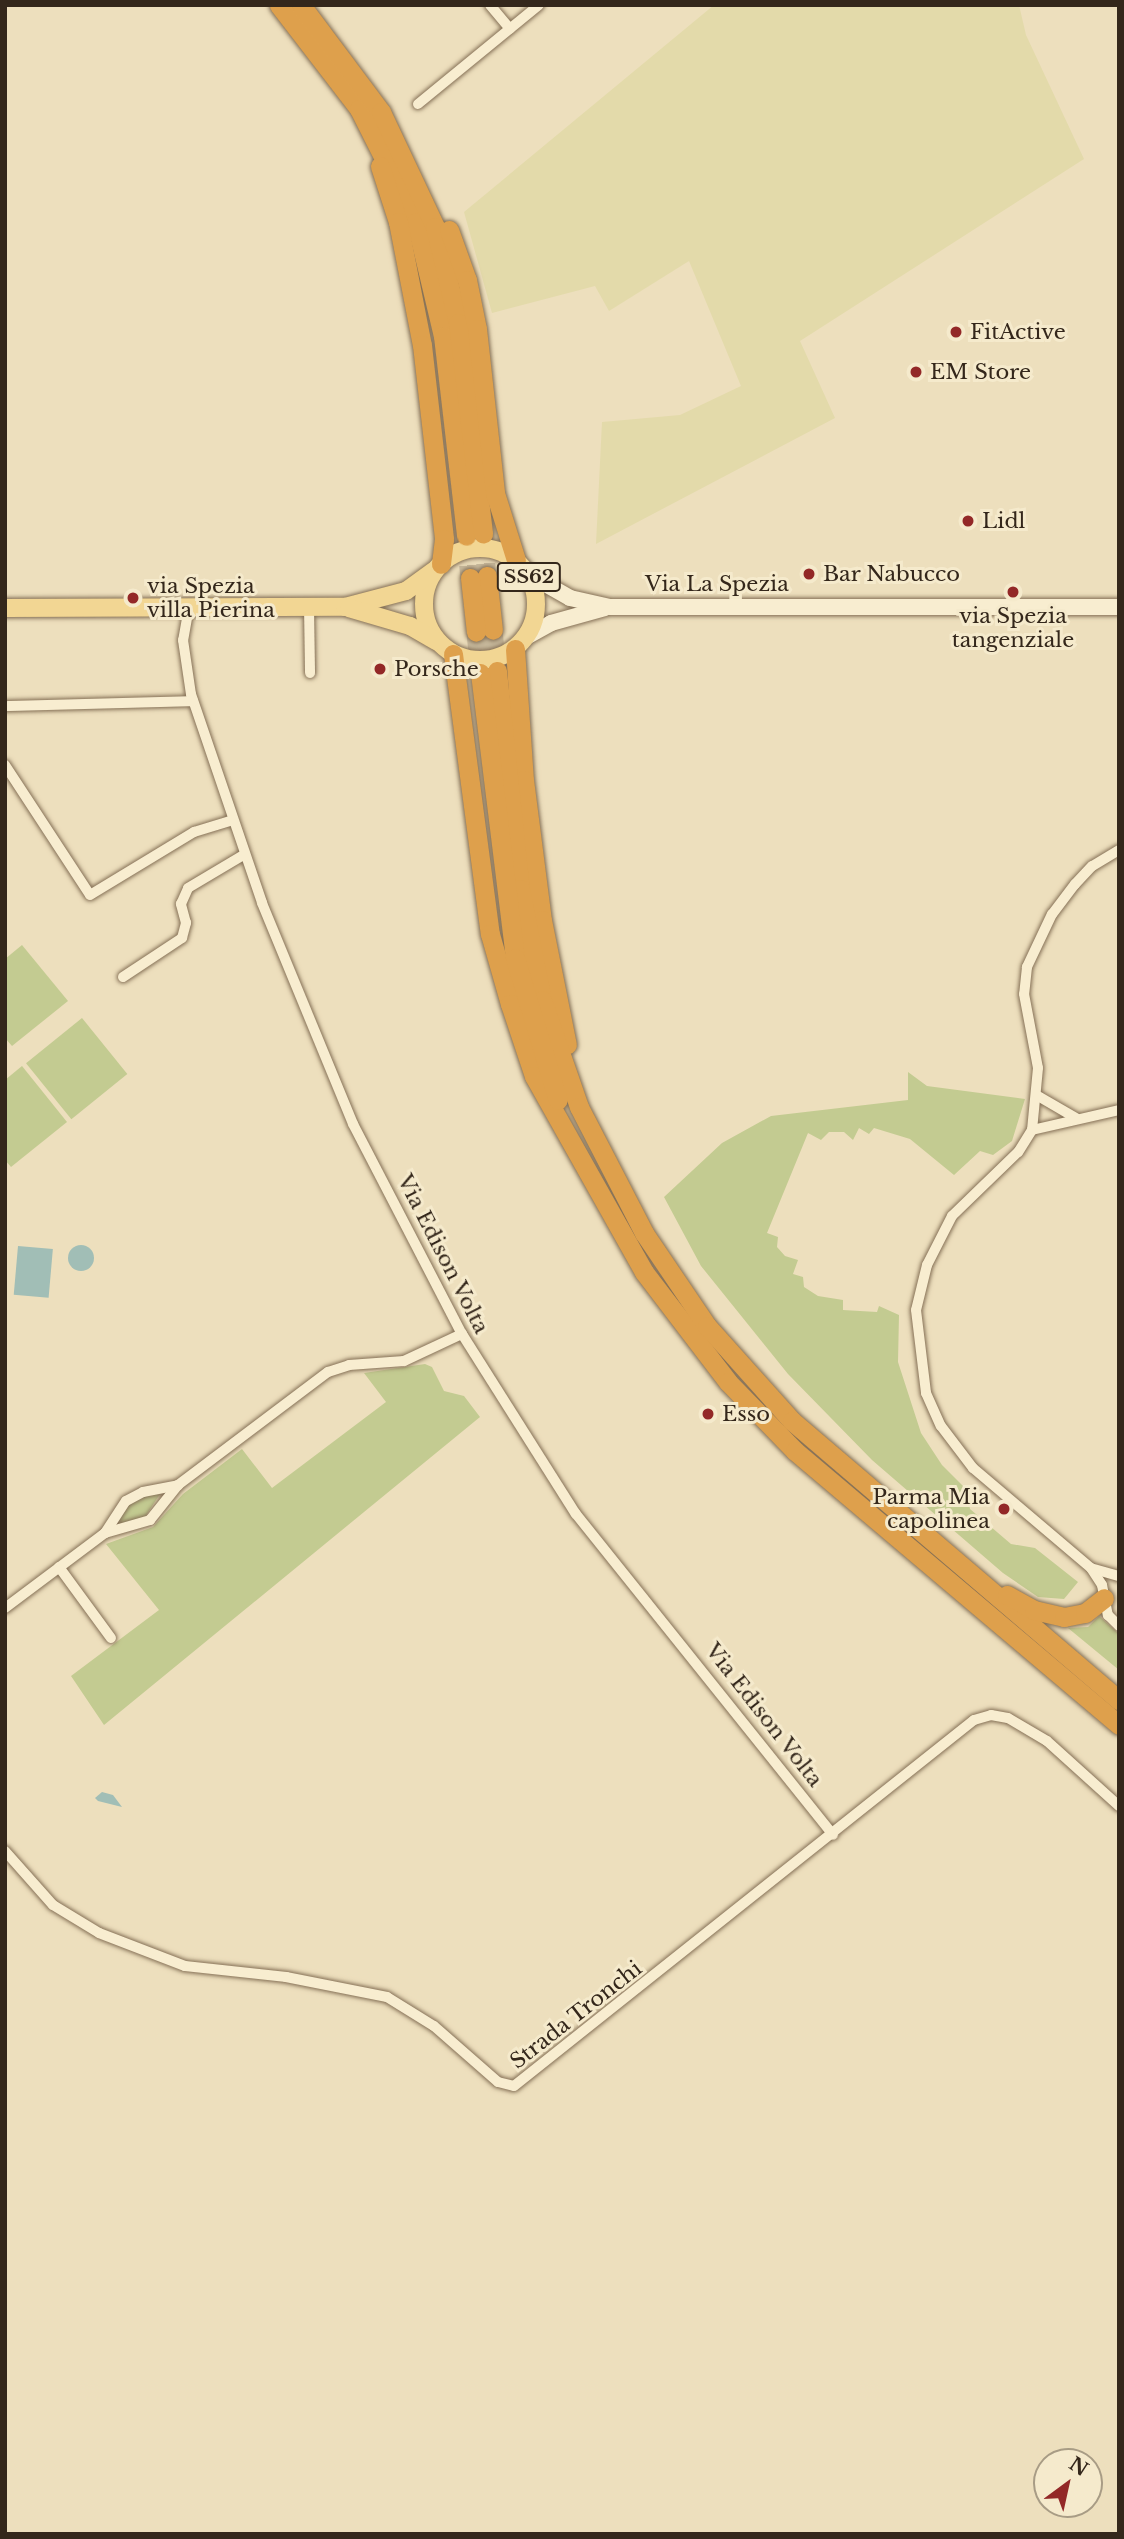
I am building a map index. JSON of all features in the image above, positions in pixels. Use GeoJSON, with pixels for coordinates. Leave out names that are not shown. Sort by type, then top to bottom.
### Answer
{"type":"FeatureCollection","features":[{"type":"Feature","properties":{"kind":"highway"},"geometry":{"type":"LineString","coordinates":[[279,5],[351,81],[385,108],[418,164],[467,280],[477,328],[495,493],[522,567]]}},
{"type":"Feature","properties":{"kind":"highway"},"geometry":{"type":"LineString","coordinates":[[301,5],[351,81],[394,172],[428,264],[447,357],[474,535]]}},
{"type":"Feature","properties":{"kind":"highway"},"geometry":{"type":"LineString","coordinates":[[351,81],[398,222],[422,345],[444,539],[438,567]]}},
{"type":"Feature","properties":{"kind":"highway"},"geometry":{"type":"LineString","coordinates":[[479,577],[484,631]]}},
{"type":"Feature","properties":{"kind":"highway"},"geometry":{"type":"LineString","coordinates":[[520,643],[524,780],[542,920],[579,1085],[579,1107]]}},
{"type":"Feature","properties":{"kind":"highway"},"geometry":{"type":"LineString","coordinates":[[446,649],[490,934],[534,1076],[644,1272],[728,1382],[795,1451],[1119,1725]]}},
{"type":"Feature","properties":{"kind":"highway"},"geometry":{"type":"LineString","coordinates":[[584,1166],[528,1014],[516,965],[489,672],[529,945],[550,1028],[579,1107],[636,1221],[708,1326],[797,1426],[1119,1700]]}},
{"type":"Feature","properties":{"kind":"highway"},"geometry":{"type":"LineString","coordinates":[[888,1506],[1009,1596],[1034,1610],[1074,1616],[1104,1597]]}},
{"type":"Feature","properties":{"kind":"main road","name":"Via La Spezia"},"geometry":{"type":"LineString","coordinates":[[5,608],[345,607],[406,591],[463,550],[482,547],[522,567],[570,598],[610,607],[1119,607]]}},
{"type":"Feature","properties":{"kind":"main road"},"geometry":{"type":"LineString","coordinates":[[438,567],[424,600],[430,631],[446,649]]}},
{"type":"Feature","properties":{"kind":"main road","name":"SS62"},"geometry":{"type":"LineString","coordinates":[[520,643],[537,606],[522,567]]}},
{"type":"Feature","properties":{"kind":"main road","name":"Via La Spezia"},"geometry":{"type":"LineString","coordinates":[[345,607],[410,626],[446,649],[485,660],[520,643],[551,623],[610,607]]}},
{"type":"Feature","properties":{"kind":"street"},"geometry":{"type":"LineString","coordinates":[[490,5],[510,29]]}},
{"type":"Feature","properties":{"kind":"street"},"geometry":{"type":"LineString","coordinates":[[418,104],[539,5]]}},
{"type":"Feature","properties":{"kind":"street","name":"Via Edison Volta"},"geometry":{"type":"LineString","coordinates":[[189,607],[183,640],[193,701],[244,854],[305,1015],[353,1124],[462,1334],[576,1514],[833,1835]]}},
{"type":"Feature","properties":{"kind":"street"},"geometry":{"type":"LineString","coordinates":[[309,607],[310,673]]}},
{"type":"Feature","properties":{"kind":"street"},"geometry":{"type":"LineString","coordinates":[[5,706],[193,701]]}},
{"type":"Feature","properties":{"kind":"street"},"geometry":{"type":"LineString","coordinates":[[5,765],[90,895],[194,832],[233,820]]}},
{"type":"Feature","properties":{"kind":"street"},"geometry":{"type":"LineString","coordinates":[[1119,850],[1092,866],[1075,884],[1052,914],[1027,967],[1024,994],[1038,1055],[1038,1096],[1032,1130],[1018,1152],[965,1201],[941,1235],[927,1265],[916,1310],[917,1350],[933,1411],[962,1455],[1091,1568],[1104,1597],[1108,1615],[1119,1626]]}},
{"type":"Feature","properties":{"kind":"street"},"geometry":{"type":"LineString","coordinates":[[123,977],[182,938],[186,923],[181,904],[188,888],[244,854]]}},
{"type":"Feature","properties":{"kind":"street"},"geometry":{"type":"LineString","coordinates":[[1038,1096],[1076,1118]]}},
{"type":"Feature","properties":{"kind":"street"},"geometry":{"type":"LineString","coordinates":[[1032,1130],[1119,1110]]}},
{"type":"Feature","properties":{"kind":"street"},"geometry":{"type":"LineString","coordinates":[[105,1533],[147,1522],[162,1509],[178,1485],[333,1370],[404,1361],[462,1334]]}},
{"type":"Feature","properties":{"kind":"street"},"geometry":{"type":"LineString","coordinates":[[5,1608],[105,1533],[129,1499],[178,1485]]}},
{"type":"Feature","properties":{"kind":"street"},"geometry":{"type":"LineString","coordinates":[[59,1567],[111,1638]]}},
{"type":"Feature","properties":{"kind":"street"},"geometry":{"type":"LineString","coordinates":[[1091,1568],[1119,1576],[1104,1597]]}},
{"type":"Feature","properties":{"kind":"street","name":"Strada Tronchi"},"geometry":{"type":"LineString","coordinates":[[5,1852],[53,1905],[99,1933],[185,1966],[286,1977],[387,1997],[434,2026],[498,2082],[514,2086],[833,1835],[974,1720],[991,1715],[1008,1718],[1048,1741],[1119,1806]]}},
{"type":"Feature","properties":{"kind":"shaded area"},"geometry":{"type":"Polygon","coordinates":[[[714,5],[1019,5],[1026,35],[1084,159],[800,341],[835,418],[596,544],[602,422],[680,415],[741,386],[689,261],[609,311],[595,286],[492,313],[464,212],[714,5]]]}},
{"type":"Feature","properties":{"kind":"green space"},"geometry":{"type":"Polygon","coordinates":[[[22,945],[68,1001],[12,1046],[5,1038],[5,959],[22,945]]]}},
{"type":"Feature","properties":{"kind":"green space"},"geometry":{"type":"Polygon","coordinates":[[[82,1018],[127,1074],[71,1119],[26,1063],[82,1018]]]}},
{"type":"Feature","properties":{"kind":"green space"},"geometry":{"type":"Polygon","coordinates":[[[22,1066],[67,1122],[11,1167],[5,1160],[5,1080],[22,1066]]]}},
{"type":"Feature","properties":{"kind":"green space"},"geometry":{"type":"Polygon","coordinates":[[[908,1072],[927,1086],[1025,1099],[1012,1141],[993,1155],[980,1151],[954,1175],[910,1139],[874,1128],[869,1134],[859,1128],[853,1140],[844,1132],[829,1132],[821,1140],[808,1133],[767,1233],[778,1237],[777,1247],[785,1256],[798,1260],[793,1274],[803,1277],[804,1287],[818,1296],[843,1300],[843,1310],[877,1312],[879,1306],[899,1315],[898,1362],[921,1433],[942,1465],[966,1489],[970,1509],[1011,1544],[1035,1548],[1078,1582],[1064,1599],[1038,1597],[1003,1573],[872,1460],[788,1374],[701,1266],[664,1197],[722,1143],[771,1116],[908,1100],[908,1072]]]}},
{"type":"Feature","properties":{"kind":"green space"},"geometry":{"type":"Polygon","coordinates":[[[425,1364],[432,1367],[444,1391],[464,1396],[480,1417],[104,1725],[71,1676],[159,1610],[106,1544],[153,1527],[183,1494],[242,1449],[272,1488],[386,1402],[364,1373],[425,1364]]]}},
{"type":"Feature","properties":{"kind":"green space"},"geometry":{"type":"Polygon","coordinates":[[[160,1494],[143,1520],[117,1524],[124,1508],[139,1497],[160,1494]]]}},
{"type":"Feature","properties":{"kind":"green space"},"geometry":{"type":"Polygon","coordinates":[[[1099,1616],[1119,1634],[1119,1670],[1068,1628],[1088,1627],[1099,1616]]]}},
{"type":"Feature","properties":{"kind":"water"},"geometry":{"type":"Polygon","coordinates":[[[81,1245],[90,1249],[94,1258],[90,1267],[81,1271],[72,1267],[68,1258],[72,1249],[81,1245]]]}},
{"type":"Feature","properties":{"kind":"water"},"geometry":{"type":"Polygon","coordinates":[[[18,1246],[53,1249],[49,1298],[14,1295],[18,1246]]]}},
{"type":"Feature","properties":{"kind":"water"},"geometry":{"type":"Polygon","coordinates":[[[102,1792],[113,1795],[122,1807],[98,1801],[95,1798],[102,1792]]]}},
{"type":"Feature","properties":{"kind":"tunnel"},"geometry":{"type":"LineString","coordinates":[[483,534],[487,576]]}},
{"type":"Feature","properties":{"kind":"tunnel"},"geometry":{"type":"LineString","coordinates":[[466,536],[470,578]]}},
{"type":"Feature","properties":{"kind":"tunnel"},"geometry":{"type":"LineString","coordinates":[[493,630],[497,671]]}},
{"type":"Feature","properties":{"kind":"tunnel"},"geometry":{"type":"LineString","coordinates":[[476,632],[480,673]]}},
{"type":"Feature","properties":{"kind":"place","name":"FitActive"},"geometry":{"type":"Point","coordinates":[956,332]}},
{"type":"Feature","properties":{"kind":"place","name":"EM Store"},"geometry":{"type":"Point","coordinates":[916,372]}},
{"type":"Feature","properties":{"kind":"place","name":"Lidl"},"geometry":{"type":"Point","coordinates":[968,521]}},
{"type":"Feature","properties":{"kind":"place","name":"Bar Nabucco"},"geometry":{"type":"Point","coordinates":[809,574]}},
{"type":"Feature","properties":{"kind":"place","name":"via Spezia tangenziale"},"geometry":{"type":"Point","coordinates":[1013,592]}},
{"type":"Feature","properties":{"kind":"place","name":"via Spezia villa Pierina"},"geometry":{"type":"Point","coordinates":[133,598]}},
{"type":"Feature","properties":{"kind":"place","name":"Porsche"},"geometry":{"type":"Point","coordinates":[380,669]}},
{"type":"Feature","properties":{"kind":"place","name":"Esso"},"geometry":{"type":"Point","coordinates":[708,1414]}},
{"type":"Feature","properties":{"kind":"place","name":"Parma Mia capolinea"},"geometry":{"type":"Point","coordinates":[1004,1509]}}]}
